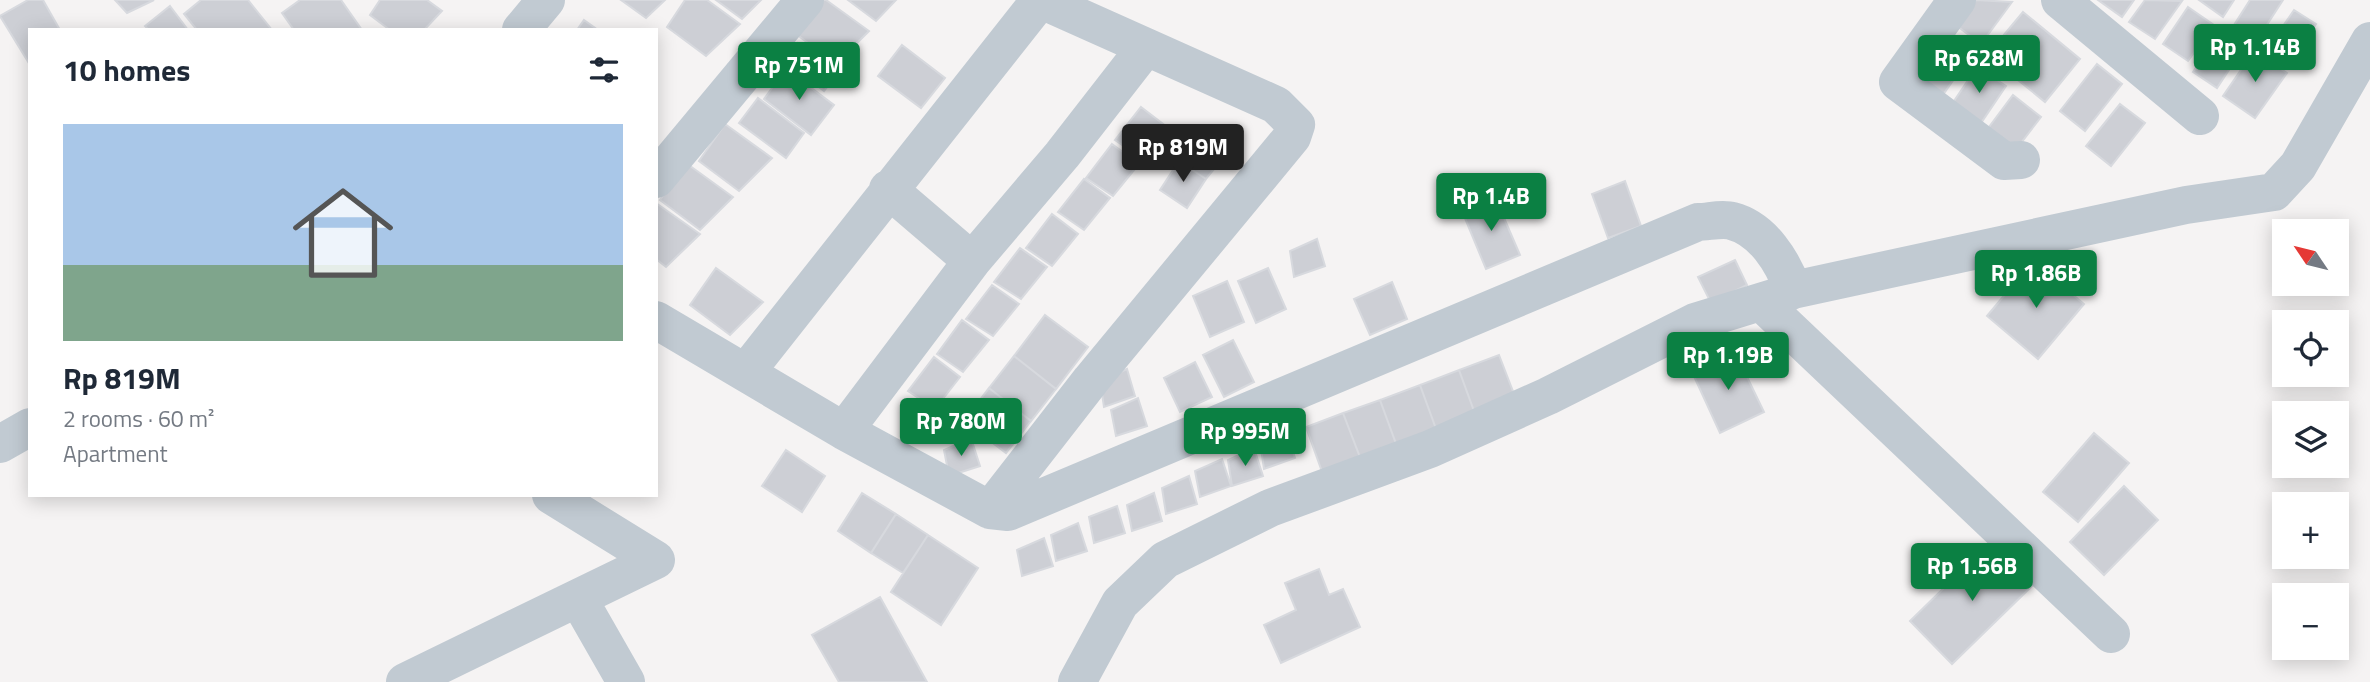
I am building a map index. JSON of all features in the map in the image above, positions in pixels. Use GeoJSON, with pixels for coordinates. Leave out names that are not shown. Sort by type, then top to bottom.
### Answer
{"type":"FeatureCollection","features":[{"type":"Feature","properties":{"kind":"street"},"geometry":{"type":"LineString","coordinates":[[524,28],[546,0]]}},
{"type":"Feature","properties":{"kind":"street"},"geometry":{"type":"LineString","coordinates":[[658,177],[804,0]]}},
{"type":"Feature","properties":{"kind":"street"},"geometry":{"type":"LineString","coordinates":[[746,372],[888,189],[1041,0],[1276,105],[1296,125],[1292,137],[1091,380],[990,510]]}},
{"type":"Feature","properties":{"kind":"street"},"geometry":{"type":"LineString","coordinates":[[1957,0],[1898,82],[2004,161],[2021,160]]}},
{"type":"Feature","properties":{"kind":"street"},"geometry":{"type":"LineString","coordinates":[[2060,0],[2200,116]]}},
{"type":"Feature","properties":{"kind":"street"},"geometry":{"type":"LineString","coordinates":[[1077,682],[1120,603],[1165,559],[1270,508],[1430,449],[1477,428],[1695,321],[1777,296],[2186,205],[2274,192],[2298,166],[2370,41]]}},
{"type":"Feature","properties":{"kind":"street"},"geometry":{"type":"LineString","coordinates":[[844,430],[972,261],[1062,155],[1146,47]]}},
{"type":"Feature","properties":{"kind":"street"},"geometry":{"type":"LineString","coordinates":[[888,189],[972,261]]}},
{"type":"Feature","properties":{"kind":"street"},"geometry":{"type":"LineString","coordinates":[[658,321],[844,430],[990,510],[1008,512],[1698,222],[1730,220],[1746,228],[1775,253],[1777,296],[2111,634]]}},
{"type":"Feature","properties":{"kind":"street"},"geometry":{"type":"LineString","coordinates":[[0,444],[28,429]]}},
{"type":"Feature","properties":{"kind":"street"},"geometry":{"type":"LineString","coordinates":[[425,678],[656,560],[554,497]]}},
{"type":"Feature","properties":{"kind":"street"},"geometry":{"type":"LineString","coordinates":[[578,598],[626,682]]}},
{"type":"Feature","properties":{"kind":"building"},"geometry":{"type":"Polygon","coordinates":[[[28,0],[43,0],[59,28],[28,28],[28,62],[0,16],[28,0]]]}},
{"type":"Feature","properties":{"kind":"building"},"geometry":{"type":"Polygon","coordinates":[[[115,0],[154,0],[127,13],[115,0]]]}},
{"type":"Feature","properties":{"kind":"building"},"geometry":{"type":"Polygon","coordinates":[[[201,0],[248,0],[270,28],[195,28],[184,14],[201,0]]]}},
{"type":"Feature","properties":{"kind":"building"},"geometry":{"type":"Polygon","coordinates":[[[300,0],[341,0],[361,28],[293,28],[282,13],[300,0]]]}},
{"type":"Feature","properties":{"kind":"building"},"geometry":{"type":"Polygon","coordinates":[[[380,0],[427,0],[442,11],[426,28],[387,28],[370,15],[380,0]]]}},
{"type":"Feature","properties":{"kind":"building"},"geometry":{"type":"Polygon","coordinates":[[[621,0],[665,0],[646,18],[621,0]]]}},
{"type":"Feature","properties":{"kind":"building"},"geometry":{"type":"Polygon","coordinates":[[[685,0],[707,0],[740,24],[706,56],[667,27],[685,0]]]}},
{"type":"Feature","properties":{"kind":"building"},"geometry":{"type":"Polygon","coordinates":[[[716,0],[761,0],[742,19],[716,0]]]}},
{"type":"Feature","properties":{"kind":"building"},"geometry":{"type":"Polygon","coordinates":[[[820,0],[826,0],[869,31],[836,64],[796,34],[820,0]]]}},
{"type":"Feature","properties":{"kind":"building"},"geometry":{"type":"Polygon","coordinates":[[[848,0],[896,0],[876,21],[848,0]]]}},
{"type":"Feature","properties":{"kind":"building"},"geometry":{"type":"Polygon","coordinates":[[[1976,0],[2012,2],[1981,44],[1957,26],[1976,0]]]}},
{"type":"Feature","properties":{"kind":"building"},"geometry":{"type":"Polygon","coordinates":[[[2098,0],[2134,0],[2122,17],[2098,0]]]}},
{"type":"Feature","properties":{"kind":"building"},"geometry":{"type":"Polygon","coordinates":[[[2145,0],[2182,1],[2155,39],[2129,22],[2145,0]]]}},
{"type":"Feature","properties":{"kind":"building"},"geometry":{"type":"Polygon","coordinates":[[[2199,0],[2234,0],[2223,17],[2199,0]]]}},
{"type":"Feature","properties":{"kind":"building"},"geometry":{"type":"Polygon","coordinates":[[[2250,0],[2283,0],[2257,40],[2234,25],[2250,0]]]}},
{"type":"Feature","properties":{"kind":"building"},"geometry":{"type":"Polygon","coordinates":[[[170,6],[186,28],[147,28],[145,26],[170,6]]]}},
{"type":"Feature","properties":{"kind":"building"},"geometry":{"type":"Polygon","coordinates":[[[2188,7],[2214,25],[2188,61],[2163,44],[2188,7]]]}},
{"type":"Feature","properties":{"kind":"building"},"geometry":{"type":"Polygon","coordinates":[[[2294,10],[2316,24],[2290,62],[2268,48],[2294,10]]]}},
{"type":"Feature","properties":{"kind":"building"},"geometry":{"type":"Polygon","coordinates":[[[2023,12],[2080,59],[2045,102],[1987,55],[2023,12]]]}},
{"type":"Feature","properties":{"kind":"building"},"geometry":{"type":"Polygon","coordinates":[[[584,20],[595,28],[578,28],[584,20]]]}},
{"type":"Feature","properties":{"kind":"building"},"geometry":{"type":"Polygon","coordinates":[[[2220,31],[2244,47],[2217,88],[2193,72],[2220,31]]]}},
{"type":"Feature","properties":{"kind":"building"},"geometry":{"type":"Polygon","coordinates":[[[1940,42],[1966,62],[1940,99],[1913,80],[1940,42]]]}},
{"type":"Feature","properties":{"kind":"building"},"geometry":{"type":"Polygon","coordinates":[[[798,43],[838,73],[824,91],[785,60],[798,43]]]}},
{"type":"Feature","properties":{"kind":"building"},"geometry":{"type":"Polygon","coordinates":[[[902,45],[945,78],[921,108],[878,76],[902,45]]]}},
{"type":"Feature","properties":{"kind":"building"},"geometry":{"type":"Polygon","coordinates":[[[2254,51],[2287,73],[2255,118],[2223,96],[2254,51]]]}},
{"type":"Feature","properties":{"kind":"building"},"geometry":{"type":"Polygon","coordinates":[[[2097,64],[2122,84],[2085,131],[2060,111],[2097,64]]]}},
{"type":"Feature","properties":{"kind":"building"},"geometry":{"type":"Polygon","coordinates":[[[1977,67],[2006,86],[1981,123],[1952,104],[1977,67]]]}},
{"type":"Feature","properties":{"kind":"building"},"geometry":{"type":"Polygon","coordinates":[[[786,69],[834,105],[811,135],[764,99],[786,69]]]}},
{"type":"Feature","properties":{"kind":"building"},"geometry":{"type":"Polygon","coordinates":[[[2013,95],[2041,117],[2014,152],[1986,131],[2013,95]]]}},
{"type":"Feature","properties":{"kind":"building"},"geometry":{"type":"Polygon","coordinates":[[[758,98],[804,133],[786,158],[739,123],[758,98]]]}},
{"type":"Feature","properties":{"kind":"building"},"geometry":{"type":"Polygon","coordinates":[[[2120,104],[2145,123],[2111,166],[2086,146],[2120,104]]]}},
{"type":"Feature","properties":{"kind":"building"},"geometry":{"type":"Polygon","coordinates":[[[1141,107],[1167,127],[1141,158],[1115,140],[1141,107]]]}},
{"type":"Feature","properties":{"kind":"building"},"geometry":{"type":"Polygon","coordinates":[[[725,124],[772,158],[739,191],[699,161],[725,124]]]}},
{"type":"Feature","properties":{"kind":"building"},"geometry":{"type":"Polygon","coordinates":[[[1205,127],[1232,147],[1206,179],[1179,161],[1205,127]]]}},
{"type":"Feature","properties":{"kind":"building"},"geometry":{"type":"Polygon","coordinates":[[[1112,144],[1139,164],[1113,196],[1086,178],[1112,144]]]}},
{"type":"Feature","properties":{"kind":"building"},"geometry":{"type":"Polygon","coordinates":[[[1179,161],[1206,179],[1187,208],[1160,190],[1179,161]]]}},
{"type":"Feature","properties":{"kind":"building"},"geometry":{"type":"Polygon","coordinates":[[[686,163],[733,197],[700,230],[660,200],[686,163]]]}},
{"type":"Feature","properties":{"kind":"building"},"geometry":{"type":"Polygon","coordinates":[[[1084,179],[1110,198],[1084,230],[1058,212],[1084,179]]]}},
{"type":"Feature","properties":{"kind":"building"},"geometry":{"type":"Polygon","coordinates":[[[1625,181],[1641,226],[1608,238],[1592,194],[1625,181]]]}},
{"type":"Feature","properties":{"kind":"building"},"geometry":{"type":"Polygon","coordinates":[[[1495,197],[1520,255],[1486,269],[1462,211],[1495,197]]]}},
{"type":"Feature","properties":{"kind":"building"},"geometry":{"type":"Polygon","coordinates":[[[658,204],[700,234],[666,267],[658,261],[658,204]]]}},
{"type":"Feature","properties":{"kind":"building"},"geometry":{"type":"Polygon","coordinates":[[[1052,214],[1078,234],[1052,266],[1026,248],[1052,214]]]}},
{"type":"Feature","properties":{"kind":"building"},"geometry":{"type":"Polygon","coordinates":[[[1317,239],[1325,266],[1294,277],[1290,251],[1317,239]]]}},
{"type":"Feature","properties":{"kind":"building"},"geometry":{"type":"Polygon","coordinates":[[[1020,248],[1047,267],[1021,299],[994,282],[1020,248]]]}},
{"type":"Feature","properties":{"kind":"building"},"geometry":{"type":"Polygon","coordinates":[[[1735,260],[1747,285],[1711,303],[1698,277],[1735,260]]]}},
{"type":"Feature","properties":{"kind":"building"},"geometry":{"type":"Polygon","coordinates":[[[2033,261],[2084,304],[2038,359],[1987,316],[2033,261]]]}},
{"type":"Feature","properties":{"kind":"building"},"geometry":{"type":"Polygon","coordinates":[[[716,268],[763,302],[730,335],[690,305],[716,268]]]}},
{"type":"Feature","properties":{"kind":"building"},"geometry":{"type":"Polygon","coordinates":[[[1268,268],[1286,309],[1256,323],[1238,281],[1268,268]]]}},
{"type":"Feature","properties":{"kind":"building"},"geometry":{"type":"Polygon","coordinates":[[[1227,281],[1244,322],[1210,337],[1193,296],[1227,281]]]}},
{"type":"Feature","properties":{"kind":"building"},"geometry":{"type":"Polygon","coordinates":[[[1392,282],[1407,319],[1370,335],[1354,299],[1392,282]]]}},
{"type":"Feature","properties":{"kind":"building"},"geometry":{"type":"Polygon","coordinates":[[[992,285],[1019,304],[993,336],[966,319],[992,285]]]}},
{"type":"Feature","properties":{"kind":"building"},"geometry":{"type":"Polygon","coordinates":[[[1045,315],[1088,347],[1056,389],[1014,356],[1045,315]]]}},
{"type":"Feature","properties":{"kind":"building"},"geometry":{"type":"Polygon","coordinates":[[[962,320],[989,340],[963,372],[937,354],[962,320]]]}},
{"type":"Feature","properties":{"kind":"building"},"geometry":{"type":"Polygon","coordinates":[[[1233,340],[1254,382],[1224,397],[1203,355],[1233,340]]]}},
{"type":"Feature","properties":{"kind":"building"},"geometry":{"type":"Polygon","coordinates":[[[1735,352],[1764,412],[1720,433],[1692,372],[1735,352]]]}},
{"type":"Feature","properties":{"kind":"building"},"geometry":{"type":"Polygon","coordinates":[[[1499,355],[1519,407],[1478,422],[1459,370],[1499,355]]]}},
{"type":"Feature","properties":{"kind":"building"},"geometry":{"type":"Polygon","coordinates":[[[1014,356],[1056,389],[1031,421],[989,388],[1014,356]]]}},
{"type":"Feature","properties":{"kind":"building"},"geometry":{"type":"Polygon","coordinates":[[[934,357],[960,377],[935,409],[908,391],[934,357]]]}},
{"type":"Feature","properties":{"kind":"building"},"geometry":{"type":"Polygon","coordinates":[[[1195,362],[1212,397],[1180,412],[1164,378],[1195,362]]]}},
{"type":"Feature","properties":{"kind":"building"},"geometry":{"type":"Polygon","coordinates":[[[1127,369],[1135,396],[1104,407],[1100,381],[1127,369]]]}},
{"type":"Feature","properties":{"kind":"building"},"geometry":{"type":"Polygon","coordinates":[[[1459,370],[1478,422],[1439,437],[1420,385],[1459,370]]]}},
{"type":"Feature","properties":{"kind":"building"},"geometry":{"type":"Polygon","coordinates":[[[1420,385],[1439,437],[1399,452],[1380,400],[1420,385]]]}},
{"type":"Feature","properties":{"kind":"building"},"geometry":{"type":"Polygon","coordinates":[[[989,388],[1031,421],[1006,453],[964,421],[989,388]]]}},
{"type":"Feature","properties":{"kind":"building"},"geometry":{"type":"Polygon","coordinates":[[[1138,398],[1147,426],[1116,436],[1111,410],[1138,398]]]}},
{"type":"Feature","properties":{"kind":"building"},"geometry":{"type":"Polygon","coordinates":[[[1380,400],[1399,452],[1363,465],[1343,413],[1380,400]]]}},
{"type":"Feature","properties":{"kind":"building"},"geometry":{"type":"Polygon","coordinates":[[[1343,413],[1363,465],[1325,480],[1306,427],[1343,413]]]}},
{"type":"Feature","properties":{"kind":"building"},"geometry":{"type":"Polygon","coordinates":[[[1286,431],[1295,458],[1264,469],[1260,442],[1286,431]]]}},
{"type":"Feature","properties":{"kind":"building"},"geometry":{"type":"Polygon","coordinates":[[[2094,433],[2129,463],[2078,522],[2043,492],[2094,433]]]}},
{"type":"Feature","properties":{"kind":"building"},"geometry":{"type":"Polygon","coordinates":[[[971,438],[980,466],[949,476],[944,450],[971,438]]]}},
{"type":"Feature","properties":{"kind":"building"},"geometry":{"type":"Polygon","coordinates":[[[1254,448],[1263,476],[1232,486],[1228,460],[1254,448]]]}},
{"type":"Feature","properties":{"kind":"building"},"geometry":{"type":"Polygon","coordinates":[[[786,450],[825,476],[802,512],[762,486],[786,450]]]}},
{"type":"Feature","properties":{"kind":"building"},"geometry":{"type":"Polygon","coordinates":[[[1222,459],[1231,486],[1200,497],[1195,471],[1222,459]]]}},
{"type":"Feature","properties":{"kind":"building"},"geometry":{"type":"Polygon","coordinates":[[[1189,476],[1197,504],[1166,514],[1162,488],[1189,476]]]}},
{"type":"Feature","properties":{"kind":"building"},"geometry":{"type":"Polygon","coordinates":[[[2124,486],[2158,520],[2104,575],[2070,542],[2124,486]]]}},
{"type":"Feature","properties":{"kind":"building"},"geometry":{"type":"Polygon","coordinates":[[[862,493],[896,514],[871,553],[838,531],[862,493]]]}},
{"type":"Feature","properties":{"kind":"building"},"geometry":{"type":"Polygon","coordinates":[[[1154,493],[1162,521],[1132,531],[1127,505],[1154,493]]]}},
{"type":"Feature","properties":{"kind":"building"},"geometry":{"type":"Polygon","coordinates":[[[1117,506],[1125,533],[1094,543],[1089,517],[1117,506]]]}},
{"type":"Feature","properties":{"kind":"building"},"geometry":{"type":"Polygon","coordinates":[[[896,514],[928,535],[903,573],[871,553],[896,514]]]}},
{"type":"Feature","properties":{"kind":"building"},"geometry":{"type":"Polygon","coordinates":[[[1078,523],[1087,551],[1056,561],[1051,535],[1078,523]]]}},
{"type":"Feature","properties":{"kind":"building"},"geometry":{"type":"Polygon","coordinates":[[[928,535],[978,568],[941,625],[891,592],[928,535]]]}},
{"type":"Feature","properties":{"kind":"building"},"geometry":{"type":"Polygon","coordinates":[[[1044,538],[1053,566],[1022,576],[1017,550],[1044,538]]]}},
{"type":"Feature","properties":{"kind":"building"},"geometry":{"type":"Polygon","coordinates":[[[1992,541],[2034,584],[1952,664],[1910,621],[1992,541]]]}},
{"type":"Feature","properties":{"kind":"building"},"geometry":{"type":"Polygon","coordinates":[[[1319,569],[1329,595],[1343,589],[1360,627],[1281,663],[1264,625],[1296,610],[1285,583],[1319,569]]]}},
{"type":"Feature","properties":{"kind":"building"},"geometry":{"type":"Polygon","coordinates":[[[880,597],[927,682],[839,682],[812,635],[880,597]]]}}]}
